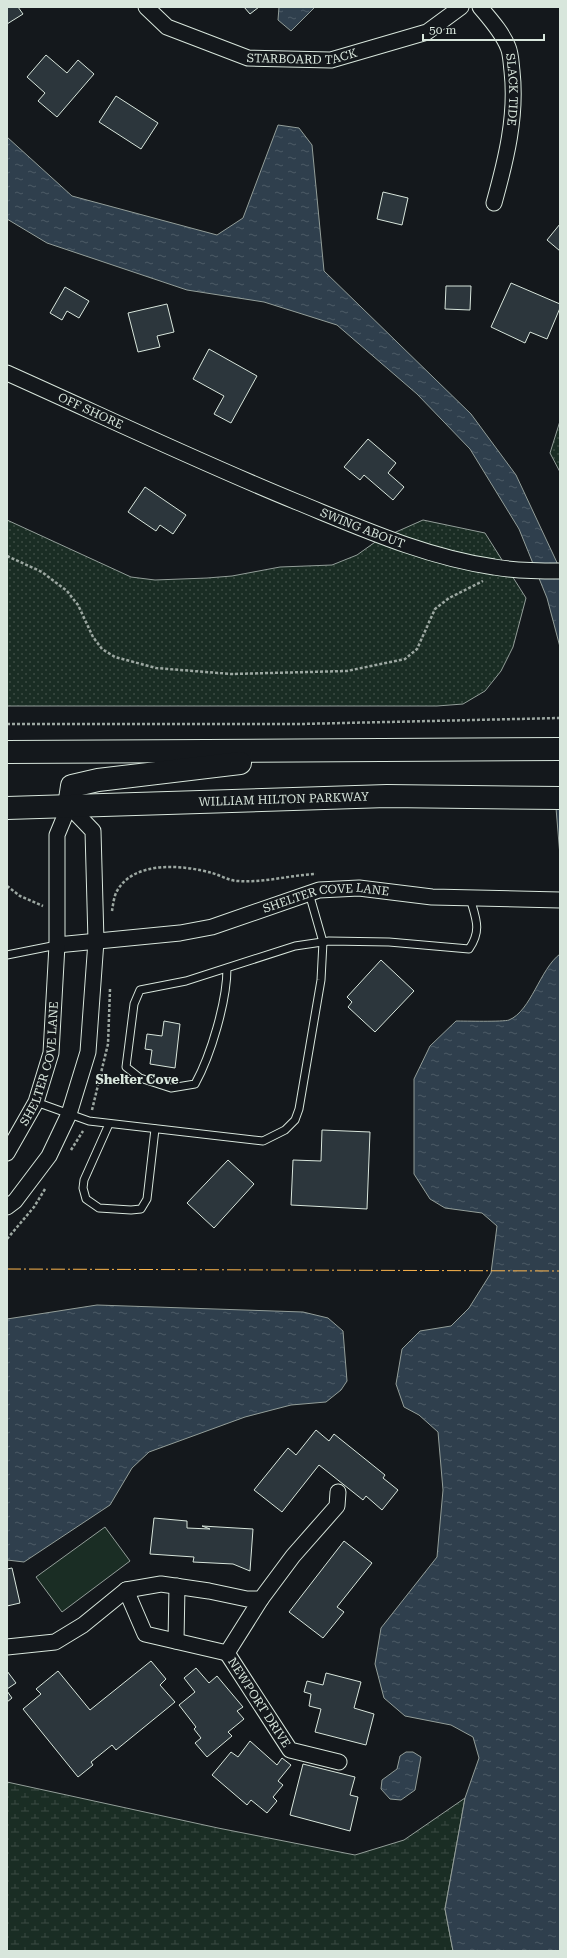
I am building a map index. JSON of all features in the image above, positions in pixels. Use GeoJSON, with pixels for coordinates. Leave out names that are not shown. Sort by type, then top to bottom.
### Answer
{"type":"FeatureCollection","features":[{"type":"Feature","properties":{"kind":"highway"},"geometry":{"type":"LineString","coordinates":[[7,752],[553,749]]}},
{"type":"Feature","properties":{"kind":"highway"},"geometry":{"type":"LineString","coordinates":[[69,806],[72,786],[98,780],[351,750]]}},
{"type":"Feature","properties":{"kind":"highway","name":"WILLIAM HILTON PARKWAY"},"geometry":{"type":"LineString","coordinates":[[7,808],[388,796],[560,798]]}},
{"type":"Feature","properties":{"kind":"street","name":"STARBOARD TACK"},"geometry":{"type":"LineString","coordinates":[[146,7],[167,27],[248,58],[331,60],[427,32],[461,7]]}},
{"type":"Feature","properties":{"kind":"street","name":"SLACK TIDE"},"geometry":{"type":"LineString","coordinates":[[480,7],[499,30],[507,44],[510,52],[514,86],[510,137],[494,204]]}},
{"type":"Feature","properties":{"kind":"street","name":"OFF SHORE"},"geometry":{"type":"LineString","coordinates":[[7,373],[176,449]]}},
{"type":"Feature","properties":{"kind":"street","name":"SWING ABOUT"},"geometry":{"type":"LineString","coordinates":[[176,449],[252,483],[388,539],[423,550],[499,568],[530,571],[560,571]]}},
{"type":"Feature","properties":{"kind":"street","name":"SHELTER COVE LANE"},"geometry":{"type":"LineString","coordinates":[[7,1153],[36,1102],[51,1053],[57,944],[57,834],[69,806]]}},
{"type":"Feature","properties":{"kind":"street"},"geometry":{"type":"LineString","coordinates":[[7,1207],[15,1201],[49,1156],[69,1114],[88,1052],[96,941],[94,831],[69,806]]}},
{"type":"Feature","properties":{"kind":"street","name":"SHELTER COVE LANE"},"geometry":{"type":"LineString","coordinates":[[57,944],[180,933],[212,927],[319,890],[359,888],[432,897],[560,900]]}},
{"type":"Feature","properties":{"kind":"street","name":"NEWPORT DRIVE"},"geometry":{"type":"LineString","coordinates":[[228,1653],[261,1599],[293,1556],[336,1506],[338,1492]]}},
{"type":"Feature","properties":{"kind":"street"},"geometry":{"type":"LineString","coordinates":[[7,1647],[55,1642],[83,1625],[126,1590],[161,1584],[247,1599],[261,1599]]}},
{"type":"Feature","properties":{"kind":"street"},"geometry":{"type":"LineString","coordinates":[[176,1641],[177,1586]]}},
{"type":"Feature","properties":{"kind":"street","name":"NEWPORT DRIVE"},"geometry":{"type":"LineString","coordinates":[[126,1590],[145,1634],[228,1653],[290,1750],[339,1762]]}},
{"type":"Feature","properties":{"kind":"lane"},"geometry":{"type":"LineString","coordinates":[[36,1102],[89,1121],[109,1124],[263,1141],[286,1130],[295,1120],[299,1109],[321,980],[323,942],[309,894]]}},
{"type":"Feature","properties":{"kind":"lane"},"geometry":{"type":"LineString","coordinates":[[227,968],[224,1004],[202,1071],[195,1084],[171,1088],[140,1078],[126,1067],[134,1004],[140,990],[186,981],[295,946],[323,942],[389,942],[469,949],[476,938],[476,919],[470,898]]}},
{"type":"Feature","properties":{"kind":"lane","name":"SHELTER COVE LANE"},"geometry":{"type":"LineString","coordinates":[[7,955],[57,944]]}},
{"type":"Feature","properties":{"kind":"lane"},"geometry":{"type":"LineString","coordinates":[[109,1124],[84,1180],[83,1188],[86,1199],[99,1208],[131,1210],[140,1209],[144,1206],[147,1199],[155,1129]]}},
{"type":"Feature","properties":{"kind":"path"},"geometry":{"type":"LineString","coordinates":[[7,556],[42,572],[68,591],[78,605],[93,637],[102,649],[115,656],[156,668],[231,674],[347,672],[405,660],[417,649],[435,608],[449,598],[484,581],[499,568]]}},
{"type":"Feature","properties":{"kind":"path"},"geometry":{"type":"LineString","coordinates":[[7,724],[300,724],[560,718]]}},
{"type":"Feature","properties":{"kind":"path"},"geometry":{"type":"LineString","coordinates":[[111,914],[117,891],[130,877],[145,870],[173,866],[212,873],[235,881],[258,882],[300,874],[322,874]]}},
{"type":"Feature","properties":{"kind":"path"},"geometry":{"type":"LineString","coordinates":[[7,886],[20,896],[57,912]]}},
{"type":"Feature","properties":{"kind":"green space"},"geometry":{"type":"Polygon","coordinates":[[[560,421],[560,472],[550,453],[560,421]]]}},
{"type":"Feature","properties":{"kind":"green space"},"geometry":{"type":"Polygon","coordinates":[[[7,520],[131,577],[155,580],[232,576],[280,567],[332,565],[357,555],[378,540],[423,520],[485,533],[526,598],[513,647],[501,671],[485,691],[463,704],[437,706],[7,706],[7,520]]]}},
{"type":"Feature","properties":{"kind":"green space"},"geometry":{"type":"Polygon","coordinates":[[[105,1527],[130,1561],[62,1612],[36,1577],[105,1527]]]}},
{"type":"Feature","properties":{"kind":"green space"},"geometry":{"type":"Polygon","coordinates":[[[7,1782],[218,1828],[355,1855],[404,1840],[465,1798],[445,1909],[453,1951],[7,1951],[7,1782]]]}},
{"type":"Feature","properties":{"kind":"water"},"geometry":{"type":"Polygon","coordinates":[[[279,7],[315,7],[291,31],[278,20],[279,7]]]}},
{"type":"Feature","properties":{"kind":"water"},"geometry":{"type":"Polygon","coordinates":[[[278,125],[299,128],[312,145],[324,271],[471,414],[516,475],[560,569],[560,647],[547,598],[519,529],[470,449],[417,394],[337,325],[264,302],[187,290],[47,243],[7,219],[7,137],[72,196],[217,235],[243,218],[278,125]]]}},
{"type":"Feature","properties":{"kind":"water"},"geometry":{"type":"Polygon","coordinates":[[[560,801],[560,856],[556,808],[560,801]]]}},
{"type":"Feature","properties":{"kind":"water"},"geometry":{"type":"Polygon","coordinates":[[[560,954],[560,1951],[453,1951],[445,1909],[465,1798],[479,1758],[473,1737],[451,1725],[405,1716],[384,1698],[375,1664],[381,1628],[437,1557],[443,1490],[438,1432],[419,1415],[404,1407],[396,1384],[402,1349],[420,1331],[451,1326],[469,1308],[491,1273],[497,1226],[482,1213],[445,1208],[430,1199],[414,1174],[414,1079],[430,1046],[456,1021],[505,1021],[517,1015],[530,999],[547,969],[560,954]]]}},
{"type":"Feature","properties":{"kind":"water"},"geometry":{"type":"Polygon","coordinates":[[[97,1305],[303,1312],[328,1318],[343,1331],[347,1381],[341,1390],[326,1402],[291,1405],[245,1417],[149,1452],[132,1468],[110,1505],[24,1562],[7,1560],[7,1319],[97,1305]]]}},
{"type":"Feature","properties":{"kind":"water"},"geometry":{"type":"Polygon","coordinates":[[[406,1752],[413,1752],[421,1757],[415,1790],[401,1800],[390,1799],[381,1789],[382,1780],[397,1769],[400,1756],[406,1752]]]}},
{"type":"Feature","properties":{"kind":"building"},"geometry":{"type":"Polygon","coordinates":[[[7,7],[18,7],[23,14],[7,24],[7,7]]]}},
{"type":"Feature","properties":{"kind":"building"},"geometry":{"type":"Polygon","coordinates":[[[244,7],[259,7],[250,14],[244,7]]]}},
{"type":"Feature","properties":{"kind":"building"},"geometry":{"type":"Polygon","coordinates":[[[46,55],[67,73],[78,60],[94,74],[57,117],[38,101],[45,93],[27,77],[46,55]]]}},
{"type":"Feature","properties":{"kind":"building"},"geometry":{"type":"Polygon","coordinates":[[[116,96],[158,123],[141,149],[99,122],[116,96]]]}},
{"type":"Feature","properties":{"kind":"building"},"geometry":{"type":"Polygon","coordinates":[[[383,192],[408,198],[402,225],[377,219],[383,192]]]}},
{"type":"Feature","properties":{"kind":"building"},"geometry":{"type":"Polygon","coordinates":[[[560,224],[560,251],[547,240],[560,224]]]}},
{"type":"Feature","properties":{"kind":"building"},"geometry":{"type":"Polygon","coordinates":[[[511,283],[560,304],[560,308],[547,339],[530,332],[525,343],[491,327],[511,283]]]}},
{"type":"Feature","properties":{"kind":"building"},"geometry":{"type":"Polygon","coordinates":[[[446,286],[471,286],[470,310],[445,309],[446,286]]]}},
{"type":"Feature","properties":{"kind":"building"},"geometry":{"type":"Polygon","coordinates":[[[65,287],[89,301],[79,318],[67,311],[62,320],[50,313],[65,287]]]}},
{"type":"Feature","properties":{"kind":"building"},"geometry":{"type":"Polygon","coordinates":[[[167,304],[174,332],[157,336],[160,347],[138,352],[128,313],[167,304]]]}},
{"type":"Feature","properties":{"kind":"building"},"geometry":{"type":"Polygon","coordinates":[[[209,349],[257,376],[231,423],[214,414],[224,396],[193,379],[209,349]]]}},
{"type":"Feature","properties":{"kind":"building"},"geometry":{"type":"Polygon","coordinates":[[[368,439],[396,463],[388,473],[404,487],[393,500],[364,475],[360,480],[344,467],[368,439]]]}},
{"type":"Feature","properties":{"kind":"building"},"geometry":{"type":"Polygon","coordinates":[[[145,487],[186,515],[173,534],[160,525],[156,531],[128,512],[145,487]]]}},
{"type":"Feature","properties":{"kind":"building"},"geometry":{"type":"Polygon","coordinates":[[[381,960],[414,991],[375,1032],[348,1007],[352,1002],[347,997],[381,960]]]}},
{"type":"Feature","properties":{"kind":"building"},"geometry":{"type":"Polygon","coordinates":[[[164,1021],[180,1024],[175,1068],[150,1064],[152,1050],[145,1049],[147,1034],[162,1036],[164,1021]]]}},
{"type":"Feature","properties":{"kind":"building"},"geometry":{"type":"Polygon","coordinates":[[[322,1130],[370,1132],[367,1209],[291,1205],[293,1160],[321,1161],[322,1130]]]}},
{"type":"Feature","properties":{"kind":"building"},"geometry":{"type":"Polygon","coordinates":[[[228,1160],[254,1184],[214,1228],[187,1203],[228,1160]]]}},
{"type":"Feature","properties":{"kind":"building"},"geometry":{"type":"Polygon","coordinates":[[[316,1430],[329,1441],[334,1434],[385,1475],[383,1478],[398,1490],[382,1510],[366,1496],[363,1500],[319,1465],[282,1512],[254,1490],[288,1448],[296,1455],[316,1430]]]}},
{"type":"Feature","properties":{"kind":"building"},"geometry":{"type":"Polygon","coordinates":[[[154,1518],[187,1521],[187,1528],[210,1529],[202,1526],[253,1529],[250,1571],[233,1564],[193,1562],[194,1557],[150,1554],[154,1518]]]}},
{"type":"Feature","properties":{"kind":"building"},"geometry":{"type":"Polygon","coordinates":[[[344,1541],[372,1563],[337,1607],[344,1612],[323,1638],[289,1612],[344,1541]]]}},
{"type":"Feature","properties":{"kind":"building"},"geometry":{"type":"Polygon","coordinates":[[[12,1568],[20,1603],[7,1606],[7,1569],[12,1568]]]}},
{"type":"Feature","properties":{"kind":"building"},"geometry":{"type":"Polygon","coordinates":[[[151,1661],[166,1679],[160,1685],[175,1702],[116,1750],[112,1745],[91,1762],[93,1765],[78,1777],[23,1709],[41,1694],[36,1689],[58,1671],[90,1710],[151,1661]]]}},
{"type":"Feature","properties":{"kind":"building"},"geometry":{"type":"Polygon","coordinates":[[[196,1668],[209,1683],[217,1676],[243,1707],[237,1711],[244,1719],[228,1732],[232,1736],[207,1757],[195,1743],[201,1738],[194,1729],[196,1727],[179,1705],[195,1692],[184,1678],[196,1668]]]}},
{"type":"Feature","properties":{"kind":"building"},"geometry":{"type":"Polygon","coordinates":[[[7,1671],[16,1683],[7,1689],[7,1671]]]}},
{"type":"Feature","properties":{"kind":"building"},"geometry":{"type":"Polygon","coordinates":[[[326,1673],[361,1682],[354,1708],[374,1714],[366,1745],[315,1732],[321,1709],[309,1706],[311,1694],[304,1692],[307,1681],[323,1685],[326,1673]]]}},
{"type":"Feature","properties":{"kind":"building"},"geometry":{"type":"Polygon","coordinates":[[[7,1691],[12,1698],[7,1702],[7,1691]]]}},
{"type":"Feature","properties":{"kind":"building"},"geometry":{"type":"Polygon","coordinates":[[[250,1741],[277,1765],[282,1758],[291,1765],[278,1781],[283,1785],[273,1797],[277,1801],[267,1813],[251,1800],[247,1805],[212,1775],[231,1752],[238,1757],[250,1741]]]}},
{"type":"Feature","properties":{"kind":"building"},"geometry":{"type":"Polygon","coordinates":[[[303,1764],[355,1777],[350,1795],[358,1797],[350,1831],[290,1815],[303,1764]]]}},
{"type":"Feature","properties":{"kind":"power"},"geometry":{"type":"LineString","coordinates":[[7,1269],[560,1271]]}},
{"type":"Feature","properties":{"kind":"district","name":"Shelter Cove"},"geometry":{"type":"Point","coordinates":[137,1079]}}]}
